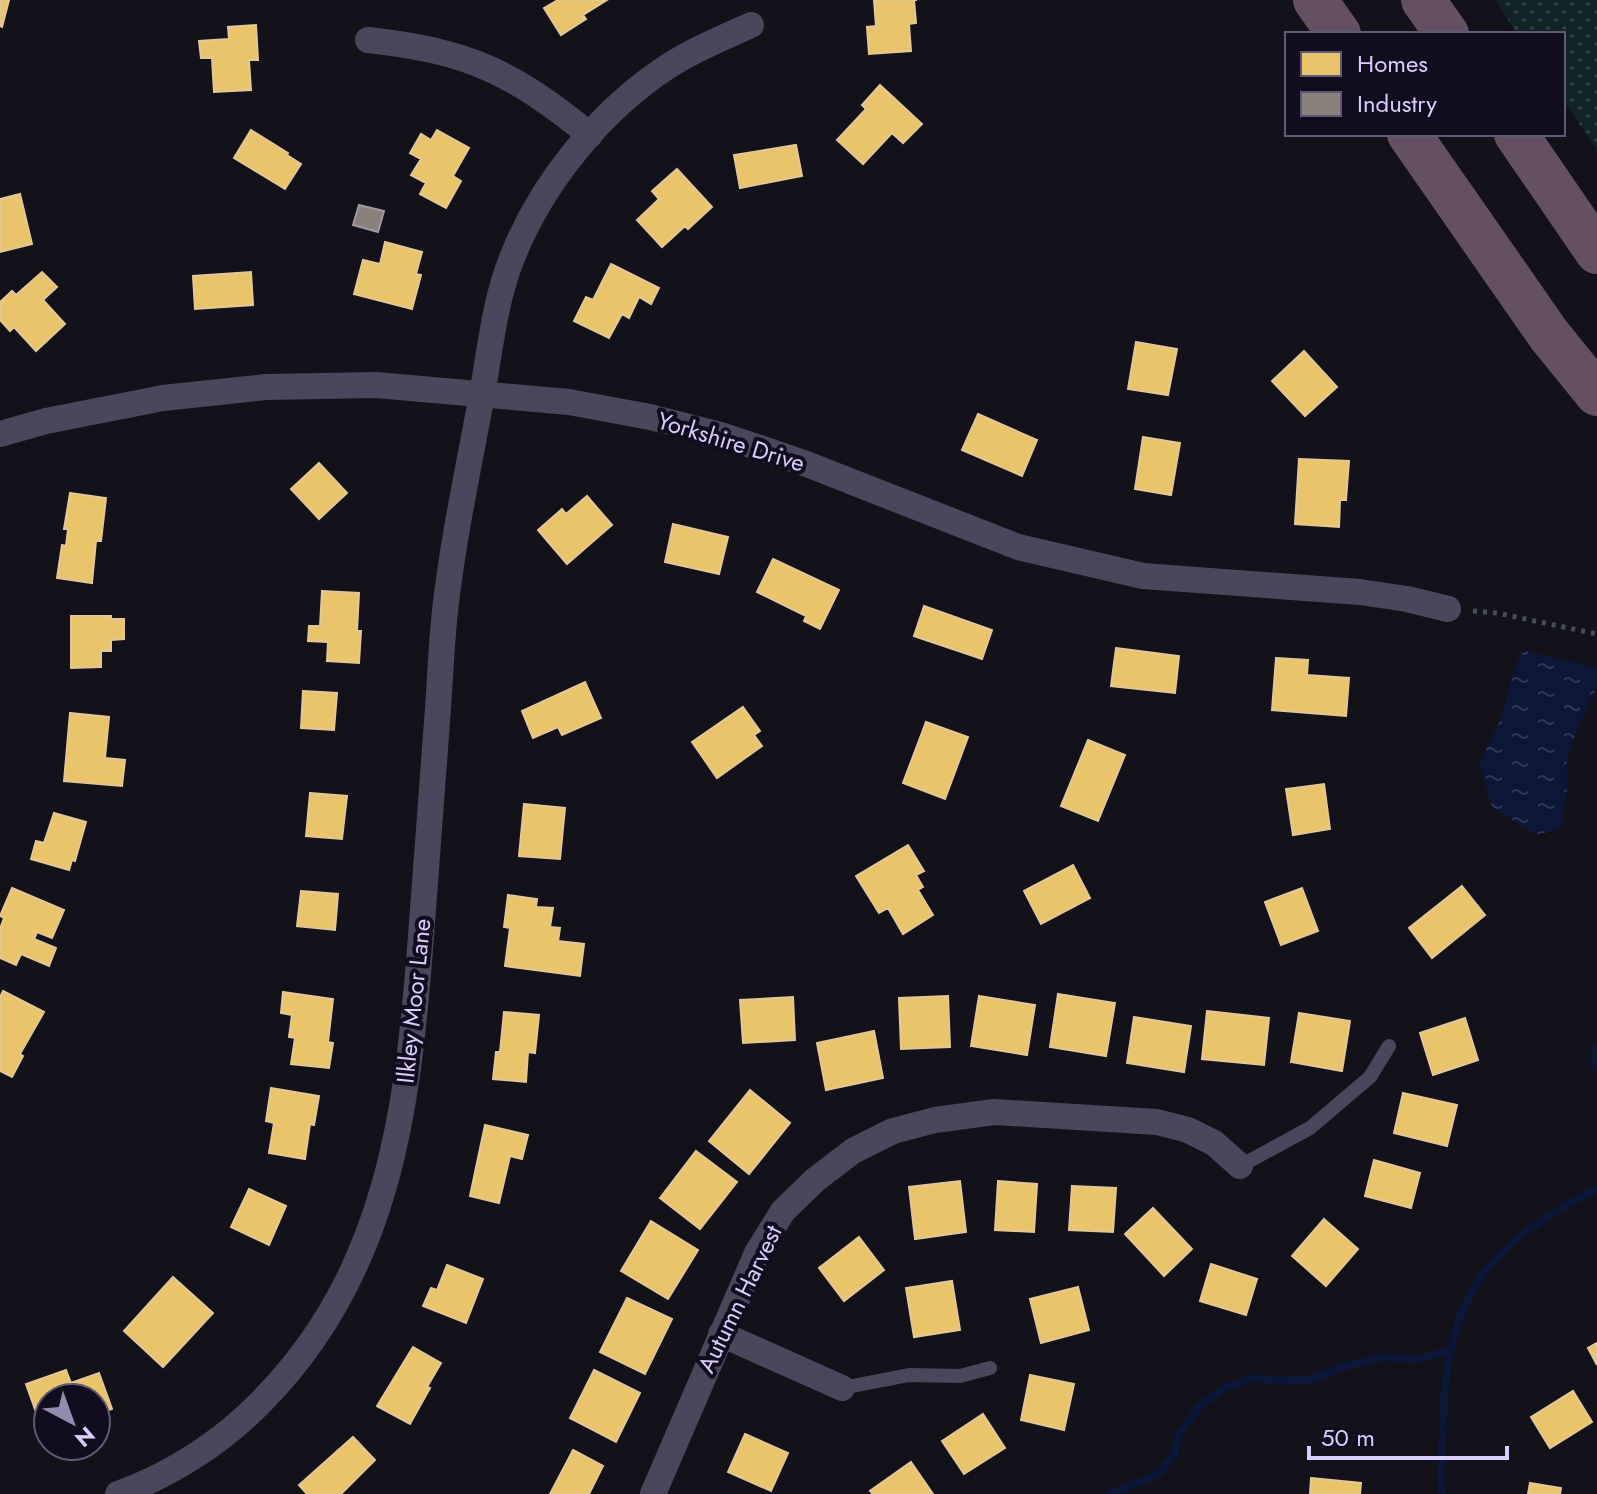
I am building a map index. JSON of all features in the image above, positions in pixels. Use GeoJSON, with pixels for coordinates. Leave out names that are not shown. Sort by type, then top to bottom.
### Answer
{"type":"FeatureCollection","features":[{"type":"Feature","properties":{"kind":"highway"},"geometry":{"type":"LineString","coordinates":[[1315,0],[1338,32]]}},
{"type":"Feature","properties":{"kind":"highway"},"geometry":{"type":"LineString","coordinates":[[1423,0],[1446,32]]}},
{"type":"Feature","properties":{"kind":"highway"},"geometry":{"type":"LineString","coordinates":[[1410,136],[1549,335],[1597,394]]}},
{"type":"Feature","properties":{"kind":"highway"},"geometry":{"type":"LineString","coordinates":[[1519,136],[1597,252]]}},
{"type":"Feature","properties":{"kind":"highway"},"geometry":{"type":"LineString","coordinates":[[1520,136],[1597,237]]}},
{"type":"Feature","properties":{"kind":"street","name":"Ilkley Moor Lane"},"geometry":{"type":"LineString","coordinates":[[118,1494],[191,1459],[242,1422],[286,1377],[326,1324],[359,1261],[381,1202],[401,1118],[414,1031],[445,611],[456,530],[497,301],[513,255],[557,176],[590,135],[625,100],[664,69],[700,48],[751,25]]}},
{"type":"Feature","properties":{"kind":"street"},"geometry":{"type":"LineString","coordinates":[[368,40],[421,46],[501,72],[545,99],[590,135]]}},
{"type":"Feature","properties":{"kind":"street","name":"Yorkshire Drive"},"geometry":{"type":"LineString","coordinates":[[0,434],[46,421],[163,398],[266,387],[376,385],[569,402],[650,417],[721,435],[804,463],[1018,547],[1143,576],[1360,592],[1448,609]]}},
{"type":"Feature","properties":{"kind":"street","name":"Autumn Harvest"},"geometry":{"type":"LineString","coordinates":[[653,1494],[757,1253],[783,1211],[815,1180],[853,1151],[893,1131],[935,1120],[994,1112],[1157,1122],[1188,1130],[1214,1143],[1240,1166]]}},
{"type":"Feature","properties":{"kind":"street"},"geometry":{"type":"LineString","coordinates":[[721,1334],[842,1388]]}},
{"type":"Feature","properties":{"kind":"lane"},"geometry":{"type":"LineString","coordinates":[[1240,1166],[1310,1128],[1370,1077],[1389,1046]]}},
{"type":"Feature","properties":{"kind":"lane"},"geometry":{"type":"LineString","coordinates":[[842,1388],[909,1375],[960,1376],[990,1368]]}},
{"type":"Feature","properties":{"kind":"path"},"geometry":{"type":"LineString","coordinates":[[1448,609],[1497,613],[1597,634]]}},
{"type":"Feature","properties":{"kind":"shaded area"},"geometry":{"type":"Polygon","coordinates":[[[1496,0],[1597,0],[1597,150],[1565,103],[1565,32],[1516,32],[1496,0]]]}},
{"type":"Feature","properties":{"kind":"water"},"geometry":{"type":"Polygon","coordinates":[[[1524,650],[1597,668],[1597,687],[1567,757],[1562,828],[1536,835],[1492,807],[1479,763],[1501,718],[1514,668],[1524,650]]]}},
{"type":"Feature","properties":{"kind":"building: Homes"},"geometry":{"type":"Polygon","coordinates":[[[0,0],[9,0],[2,27],[0,26],[0,0]]]}},
{"type":"Feature","properties":{"kind":"building: Homes"},"geometry":{"type":"Polygon","coordinates":[[[558,0],[607,0],[583,15],[586,19],[561,35],[544,8],[558,0]]]}},
{"type":"Feature","properties":{"kind":"building: Homes"},"geometry":{"type":"Polygon","coordinates":[[[874,0],[914,0],[916,23],[909,24],[911,51],[869,54],[867,27],[876,26],[874,0]]]}},
{"type":"Feature","properties":{"kind":"building: Homes"},"geometry":{"type":"Polygon","coordinates":[[[256,25],[258,60],[249,60],[251,90],[214,92],[212,58],[201,58],[199,41],[229,39],[228,27],[256,25]]]}},
{"type":"Feature","properties":{"kind":"building: Homes"},"geometry":{"type":"Polygon","coordinates":[[[880,85],[922,124],[903,143],[892,133],[863,164],[837,140],[866,109],[862,105],[880,85]]]}},
{"type":"Feature","properties":{"kind":"building: Homes"},"geometry":{"type":"Polygon","coordinates":[[[251,130],[301,164],[285,189],[234,158],[251,130]]]}},
{"type":"Feature","properties":{"kind":"building: Homes"},"geometry":{"type":"Polygon","coordinates":[[[437,130],[469,148],[453,176],[461,181],[446,208],[420,194],[426,183],[411,175],[421,159],[410,153],[421,134],[431,140],[437,130]]]}},
{"type":"Feature","properties":{"kind":"building: Homes"},"geometry":{"type":"Polygon","coordinates":[[[796,145],[802,176],[740,188],[734,155],[796,145]]]}},
{"type":"Feature","properties":{"kind":"building: Homes"},"geometry":{"type":"Polygon","coordinates":[[[677,169],[712,207],[662,247],[637,220],[659,199],[652,191],[677,169]]]}},
{"type":"Feature","properties":{"kind":"building: Homes"},"geometry":{"type":"Polygon","coordinates":[[[20,194],[32,244],[0,252],[0,199],[20,194]]]}},
{"type":"Feature","properties":{"kind":"building: Homes"},"geometry":{"type":"Polygon","coordinates":[[[385,242],[422,252],[416,274],[421,275],[412,309],[354,294],[363,260],[380,264],[385,242]]]}},
{"type":"Feature","properties":{"kind":"building: Homes"},"geometry":{"type":"Polygon","coordinates":[[[611,264],[659,288],[651,304],[639,297],[629,318],[622,314],[609,338],[574,321],[586,297],[593,300],[611,264]]]}},
{"type":"Feature","properties":{"kind":"building: Homes"},"geometry":{"type":"Polygon","coordinates":[[[42,272],[57,287],[43,300],[65,324],[36,351],[14,327],[10,331],[0,320],[0,302],[12,291],[16,295],[42,272]]]}},
{"type":"Feature","properties":{"kind":"building: Homes"},"geometry":{"type":"Polygon","coordinates":[[[251,272],[253,305],[195,309],[193,276],[251,272]]]}},
{"type":"Feature","properties":{"kind":"building: Homes"},"geometry":{"type":"Polygon","coordinates":[[[1136,342],[1177,349],[1168,395],[1128,389],[1136,342]]]}},
{"type":"Feature","properties":{"kind":"building: Homes"},"geometry":{"type":"Polygon","coordinates":[[[1304,351],[1337,387],[1305,416],[1272,381],[1304,351]]]}},
{"type":"Feature","properties":{"kind":"building: Homes"},"geometry":{"type":"Polygon","coordinates":[[[978,414],[1037,440],[1022,476],[962,450],[978,414]]]}},
{"type":"Feature","properties":{"kind":"building: Homes"},"geometry":{"type":"Polygon","coordinates":[[[1143,437],[1180,443],[1171,495],[1135,489],[1143,437]]]}},
{"type":"Feature","properties":{"kind":"building: Homes"},"geometry":{"type":"Polygon","coordinates":[[[1299,459],[1349,461],[1346,500],[1340,500],[1339,527],[1295,524],[1299,459]]]}},
{"type":"Feature","properties":{"kind":"building: Homes"},"geometry":{"type":"Polygon","coordinates":[[[319,463],[347,493],[319,519],[291,489],[319,463]]]}},
{"type":"Feature","properties":{"kind":"building: Homes"},"geometry":{"type":"Polygon","coordinates":[[[70,493],[106,498],[101,541],[96,541],[92,583],[57,578],[62,545],[66,546],[68,529],[64,529],[70,493]]]}},
{"type":"Feature","properties":{"kind":"building: Homes"},"geometry":{"type":"Polygon","coordinates":[[[587,496],[612,525],[567,564],[538,530],[562,509],[566,514],[587,496]]]}},
{"type":"Feature","properties":{"kind":"building: Homes"},"geometry":{"type":"Polygon","coordinates":[[[673,524],[728,537],[719,574],[665,562],[673,524]]]}},
{"type":"Feature","properties":{"kind":"building: Homes"},"geometry":{"type":"Polygon","coordinates":[[[773,559],[839,590],[820,629],[804,621],[806,616],[757,592],[773,559]]]}},
{"type":"Feature","properties":{"kind":"building: Homes"},"geometry":{"type":"Polygon","coordinates":[[[322,591],[359,593],[359,663],[327,661],[328,642],[308,641],[309,626],[320,626],[322,591]]]}},
{"type":"Feature","properties":{"kind":"building: Homes"},"geometry":{"type":"Polygon","coordinates":[[[924,606],[992,630],[982,659],[914,636],[924,606]]]}},
{"type":"Feature","properties":{"kind":"building: Homes"},"geometry":{"type":"Polygon","coordinates":[[[71,616],[124,619],[124,639],[111,640],[111,651],[101,651],[101,667],[71,668],[71,616]]]}},
{"type":"Feature","properties":{"kind":"building: Homes"},"geometry":{"type":"Polygon","coordinates":[[[1116,648],[1179,656],[1175,693],[1111,686],[1116,648]]]}},
{"type":"Feature","properties":{"kind":"building: Homes"},"geometry":{"type":"Polygon","coordinates":[[[1276,658],[1308,660],[1307,675],[1349,678],[1346,716],[1272,710],[1276,658]]]}},
{"type":"Feature","properties":{"kind":"building: Homes"},"geometry":{"type":"Polygon","coordinates":[[[585,682],[601,718],[562,735],[558,727],[533,738],[522,711],[585,682]]]}},
{"type":"Feature","properties":{"kind":"building: Homes"},"geometry":{"type":"Polygon","coordinates":[[[303,691],[337,693],[334,730],[301,728],[303,691]]]}},
{"type":"Feature","properties":{"kind":"building: Homes"},"geometry":{"type":"Polygon","coordinates":[[[743,707],[760,731],[754,735],[762,746],[717,778],[692,742],[743,707]]]}},
{"type":"Feature","properties":{"kind":"building: Homes"},"geometry":{"type":"Polygon","coordinates":[[[70,713],[109,717],[105,758],[125,760],[122,786],[64,781],[70,713]]]}},
{"type":"Feature","properties":{"kind":"building: Homes"},"geometry":{"type":"Polygon","coordinates":[[[926,722],[968,737],[945,799],[903,783],[926,722]]]}},
{"type":"Feature","properties":{"kind":"building: Homes"},"geometry":{"type":"Polygon","coordinates":[[[1088,740],[1125,755],[1098,821],[1061,806],[1088,740]]]}},
{"type":"Feature","properties":{"kind":"building: Homes"},"geometry":{"type":"Polygon","coordinates":[[[1324,784],[1330,829],[1293,835],[1286,789],[1324,784]]]}},
{"type":"Feature","properties":{"kind":"building: Homes"},"geometry":{"type":"Polygon","coordinates":[[[310,793],[347,796],[342,839],[306,836],[310,793]]]}},
{"type":"Feature","properties":{"kind":"building: Homes"},"geometry":{"type":"Polygon","coordinates":[[[524,804],[565,808],[560,859],[519,856],[524,804]]]}},
{"type":"Feature","properties":{"kind":"building: Homes"},"geometry":{"type":"Polygon","coordinates":[[[54,813],[86,822],[75,861],[72,860],[69,870],[31,859],[36,841],[44,843],[54,813]]]}},
{"type":"Feature","properties":{"kind":"building: Homes"},"geometry":{"type":"Polygon","coordinates":[[[908,845],[924,871],[916,875],[923,887],[918,890],[933,915],[903,934],[888,908],[879,913],[856,876],[908,845]]]}},
{"type":"Feature","properties":{"kind":"building: Homes"},"geometry":{"type":"Polygon","coordinates":[[[1073,865],[1090,898],[1041,924],[1024,891],[1073,865]]]}},
{"type":"Feature","properties":{"kind":"building: Homes"},"geometry":{"type":"Polygon","coordinates":[[[1462,886],[1485,915],[1432,958],[1409,928],[1462,886]]]}},
{"type":"Feature","properties":{"kind":"building: Homes"},"geometry":{"type":"Polygon","coordinates":[[[12,888],[64,910],[52,938],[37,932],[34,939],[56,948],[49,966],[21,954],[16,965],[0,958],[0,929],[4,918],[0,916],[12,888]]]}},
{"type":"Feature","properties":{"kind":"building: Homes"},"geometry":{"type":"Polygon","coordinates":[[[1302,888],[1318,931],[1281,945],[1265,902],[1302,888]]]}},
{"type":"Feature","properties":{"kind":"building: Homes"},"geometry":{"type":"Polygon","coordinates":[[[301,891],[338,894],[335,930],[297,926],[301,891]]]}},
{"type":"Feature","properties":{"kind":"building: Homes"},"geometry":{"type":"Polygon","coordinates":[[[508,895],[537,899],[536,907],[553,908],[550,927],[560,928],[558,941],[584,944],[580,976],[505,966],[510,928],[504,927],[508,895]]]}},
{"type":"Feature","properties":{"kind":"building: Homes"},"geometry":{"type":"Polygon","coordinates":[[[3,991],[44,1012],[20,1054],[23,1056],[12,1077],[0,1071],[0,997],[3,991]]]}},
{"type":"Feature","properties":{"kind":"building: Homes"},"geometry":{"type":"Polygon","coordinates":[[[283,992],[333,999],[328,1042],[333,1043],[329,1068],[291,1064],[295,1038],[289,1037],[292,1015],[281,1013],[283,992]]]}},
{"type":"Feature","properties":{"kind":"building: Homes"},"geometry":{"type":"Polygon","coordinates":[[[1058,994],[1115,1003],[1106,1056],[1050,1047],[1058,994]]]}},
{"type":"Feature","properties":{"kind":"building: Homes"},"geometry":{"type":"Polygon","coordinates":[[[948,996],[950,1047],[901,1049],[899,998],[948,996]]]}},
{"type":"Feature","properties":{"kind":"building: Homes"},"geometry":{"type":"Polygon","coordinates":[[[979,996],[1035,1005],[1027,1055],[971,1046],[979,996]]]}},
{"type":"Feature","properties":{"kind":"building: Homes"},"geometry":{"type":"Polygon","coordinates":[[[793,997],[795,1040],[743,1043],[740,1000],[793,997]]]}},
{"type":"Feature","properties":{"kind":"building: Homes"},"geometry":{"type":"Polygon","coordinates":[[[1207,1011],[1269,1018],[1264,1065],[1202,1059],[1207,1011]]]}},
{"type":"Feature","properties":{"kind":"building: Homes"},"geometry":{"type":"Polygon","coordinates":[[[504,1012],[539,1015],[535,1053],[528,1052],[526,1082],[493,1079],[496,1052],[500,1052],[504,1012]]]}},
{"type":"Feature","properties":{"kind":"building: Homes"},"geometry":{"type":"Polygon","coordinates":[[[1299,1013],[1350,1021],[1342,1071],[1291,1062],[1299,1013]]]}},
{"type":"Feature","properties":{"kind":"building: Homes"},"geometry":{"type":"Polygon","coordinates":[[[1134,1017],[1191,1026],[1184,1072],[1127,1063],[1134,1017]]]}},
{"type":"Feature","properties":{"kind":"building: Homes"},"geometry":{"type":"Polygon","coordinates":[[[1465,1018],[1478,1060],[1433,1075],[1420,1033],[1465,1018]]]}},
{"type":"Feature","properties":{"kind":"building: Homes"},"geometry":{"type":"Polygon","coordinates":[[[874,1031],[883,1078],[826,1090],[817,1043],[874,1031]]]}},
{"type":"Feature","properties":{"kind":"building: Homes"},"geometry":{"type":"Polygon","coordinates":[[[271,1088],[319,1096],[314,1125],[310,1124],[305,1159],[269,1153],[274,1123],[266,1121],[271,1088]]]}},
{"type":"Feature","properties":{"kind":"building: Homes"},"geometry":{"type":"Polygon","coordinates":[[[750,1090],[790,1123],[749,1174],[709,1141],[750,1090]]]}},
{"type":"Feature","properties":{"kind":"building: Homes"},"geometry":{"type":"Polygon","coordinates":[[[1403,1093],[1457,1105],[1447,1146],[1394,1133],[1403,1093]]]}},
{"type":"Feature","properties":{"kind":"building: Homes"},"geometry":{"type":"Polygon","coordinates":[[[485,1125],[528,1135],[522,1159],[510,1156],[499,1203],[470,1196],[485,1125]]]}},
{"type":"Feature","properties":{"kind":"building: Homes"},"geometry":{"type":"Polygon","coordinates":[[[696,1151],[737,1182],[700,1229],[660,1198],[696,1151]]]}},
{"type":"Feature","properties":{"kind":"building: Homes"},"geometry":{"type":"Polygon","coordinates":[[[1374,1160],[1420,1173],[1411,1208],[1365,1196],[1374,1160]]]}},
{"type":"Feature","properties":{"kind":"building: Homes"},"geometry":{"type":"Polygon","coordinates":[[[960,1181],[966,1232],[915,1239],[909,1187],[960,1181]]]}},
{"type":"Feature","properties":{"kind":"building: Homes"},"geometry":{"type":"Polygon","coordinates":[[[998,1181],[1037,1184],[1034,1232],[995,1230],[998,1181]]]}},
{"type":"Feature","properties":{"kind":"building: Homes"},"geometry":{"type":"Polygon","coordinates":[[[1072,1186],[1116,1188],[1113,1232],[1069,1230],[1072,1186]]]}},
{"type":"Feature","properties":{"kind":"building: Homes"},"geometry":{"type":"Polygon","coordinates":[[[249,1189],[286,1206],[269,1245],[231,1227],[249,1189]]]}},
{"type":"Feature","properties":{"kind":"building: Homes"},"geometry":{"type":"Polygon","coordinates":[[[1153,1208],[1192,1249],[1164,1276],[1125,1234],[1153,1208]]]}},
{"type":"Feature","properties":{"kind":"building: Homes"},"geometry":{"type":"Polygon","coordinates":[[[1324,1219],[1358,1249],[1326,1286],[1292,1256],[1324,1219]]]}},
{"type":"Feature","properties":{"kind":"building: Homes"},"geometry":{"type":"Polygon","coordinates":[[[651,1221],[698,1250],[668,1299],[621,1271],[651,1221]]]}},
{"type":"Feature","properties":{"kind":"building: Homes"},"geometry":{"type":"Polygon","coordinates":[[[859,1237],[884,1270],[844,1301],[819,1268],[859,1237]]]}},
{"type":"Feature","properties":{"kind":"building: Homes"},"geometry":{"type":"Polygon","coordinates":[[[1211,1264],[1257,1279],[1246,1315],[1200,1301],[1211,1264]]]}},
{"type":"Feature","properties":{"kind":"building: Homes"},"geometry":{"type":"Polygon","coordinates":[[[447,1265],[483,1279],[466,1323],[423,1306],[431,1288],[437,1290],[447,1265]]]}},
{"type":"Feature","properties":{"kind":"building: Homes"},"geometry":{"type":"Polygon","coordinates":[[[173,1277],[213,1313],[163,1367],[124,1331],[173,1277]]]}},
{"type":"Feature","properties":{"kind":"building: Homes"},"geometry":{"type":"Polygon","coordinates":[[[952,1281],[960,1330],[914,1337],[906,1288],[952,1281]]]}},
{"type":"Feature","properties":{"kind":"building: Homes"},"geometry":{"type":"Polygon","coordinates":[[[1078,1287],[1089,1330],[1041,1343],[1030,1299],[1078,1287]]]}},
{"type":"Feature","properties":{"kind":"building: Homes"},"geometry":{"type":"Polygon","coordinates":[[[627,1298],[672,1319],[645,1374],[600,1352],[627,1298]]]}},
{"type":"Feature","properties":{"kind":"building: Homes"},"geometry":{"type":"Polygon","coordinates":[[[1597,1343],[1597,1365],[1588,1348],[1597,1343]]]}},
{"type":"Feature","properties":{"kind":"building: Homes"},"geometry":{"type":"Polygon","coordinates":[[[413,1347],[441,1363],[410,1424],[377,1406],[413,1347]]]}},
{"type":"Feature","properties":{"kind":"building: Homes"},"geometry":{"type":"Polygon","coordinates":[[[66,1370],[71,1382],[32,1382],[32,1401],[26,1384],[66,1370]]]}},
{"type":"Feature","properties":{"kind":"building: Homes"},"geometry":{"type":"Polygon","coordinates":[[[594,1370],[640,1393],[616,1442],[570,1418],[594,1370]]]}},
{"type":"Feature","properties":{"kind":"building: Homes"},"geometry":{"type":"Polygon","coordinates":[[[99,1373],[102,1382],[74,1382],[99,1373]]]}},
{"type":"Feature","properties":{"kind":"building: Homes"},"geometry":{"type":"Polygon","coordinates":[[[1030,1375],[1074,1384],[1064,1430],[1021,1420],[1030,1375]]]}},
{"type":"Feature","properties":{"kind":"building: Homes"},"geometry":{"type":"Polygon","coordinates":[[[1573,1391],[1592,1422],[1550,1448],[1531,1417],[1573,1391]]]}},
{"type":"Feature","properties":{"kind":"building: Homes"},"geometry":{"type":"Polygon","coordinates":[[[983,1414],[1005,1448],[964,1474],[942,1441],[983,1414]]]}},
{"type":"Feature","properties":{"kind":"building: Homes"},"geometry":{"type":"Polygon","coordinates":[[[745,1434],[788,1453],[771,1491],[728,1472],[745,1434]]]}},
{"type":"Feature","properties":{"kind":"building: Homes"},"geometry":{"type":"Polygon","coordinates":[[[353,1437],[375,1460],[341,1494],[307,1494],[299,1485],[353,1437]]]}},
{"type":"Feature","properties":{"kind":"building: Homes"},"geometry":{"type":"Polygon","coordinates":[[[573,1450],[603,1466],[589,1494],[550,1494],[573,1450]]]}},
{"type":"Feature","properties":{"kind":"building: Homes"},"geometry":{"type":"Polygon","coordinates":[[[911,1462],[933,1494],[873,1494],[870,1491],[911,1462]]]}},
{"type":"Feature","properties":{"kind":"building: Homes"},"geometry":{"type":"Polygon","coordinates":[[[1311,1478],[1361,1483],[1360,1494],[1310,1494],[1311,1478]]]}},
{"type":"Feature","properties":{"kind":"building: Homes"},"geometry":{"type":"Polygon","coordinates":[[[1530,1483],[1561,1488],[1560,1494],[1528,1494],[1530,1483]]]}},
{"type":"Feature","properties":{"kind":"building: Industry"},"geometry":{"type":"Polygon","coordinates":[[[359,205],[384,211],[378,232],[353,225],[359,205]]]}},
{"type":"Feature","properties":{"kind":"waterway"},"geometry":{"type":"LineString","coordinates":[[1597,1047],[1594,1064],[1597,1068]]}},
{"type":"Feature","properties":{"kind":"waterway"},"geometry":{"type":"LineString","coordinates":[[1442,1494],[1446,1382],[1452,1344],[1463,1310],[1478,1281],[1499,1255],[1558,1210],[1597,1189]]}},
{"type":"Feature","properties":{"kind":"waterway"},"geometry":{"type":"LineString","coordinates":[[1110,1494],[1159,1474],[1174,1455],[1179,1434],[1200,1406],[1224,1388],[1253,1378],[1310,1380],[1342,1367],[1383,1357],[1417,1359],[1451,1350]]}}]}
